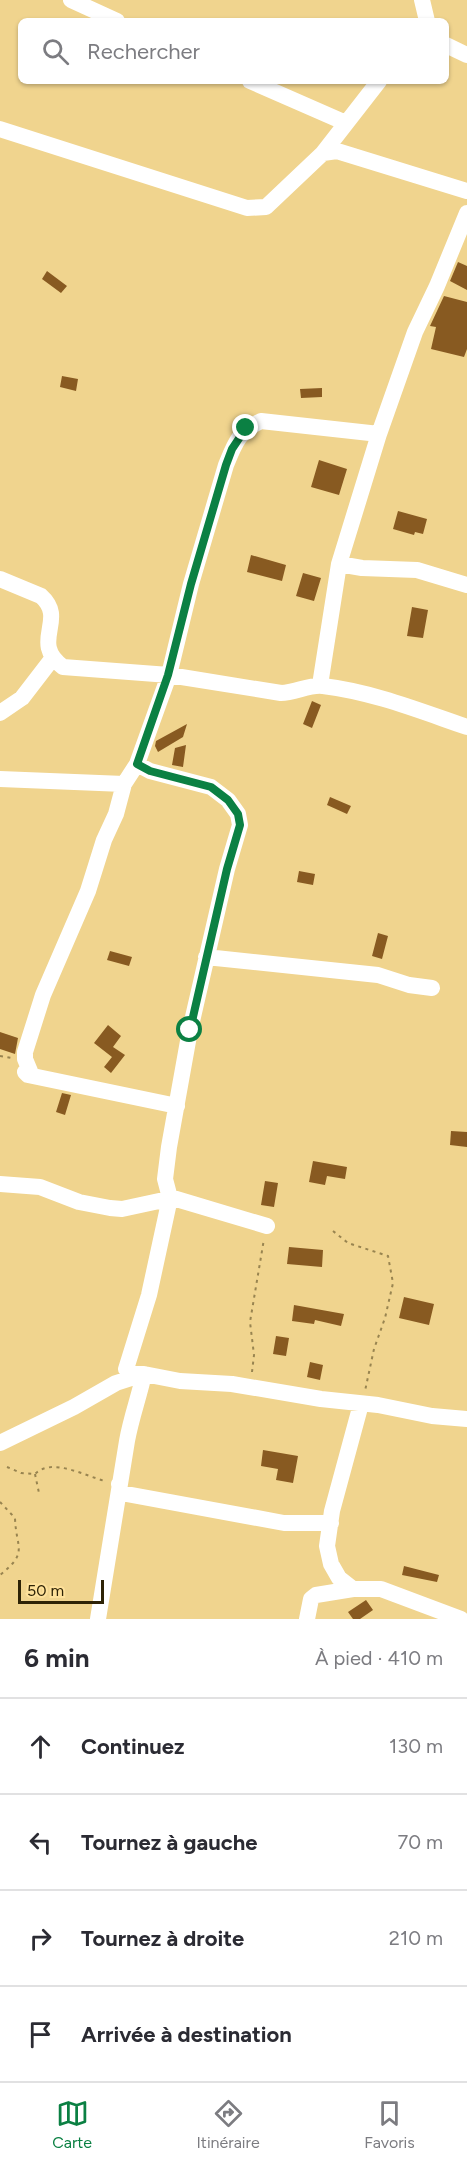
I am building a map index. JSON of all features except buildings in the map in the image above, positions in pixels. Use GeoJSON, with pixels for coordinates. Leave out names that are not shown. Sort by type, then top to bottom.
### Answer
{"type":"FeatureCollection","features":[{"type":"Feature","properties":{"kind":"street"},"geometry":{"type":"LineString","coordinates":[[71,0],[110,18]]}},
{"type":"Feature","properties":{"kind":"street"},"geometry":{"type":"LineString","coordinates":[[422,0],[426,18]]}},
{"type":"Feature","properties":{"kind":"street"},"geometry":{"type":"LineString","coordinates":[[449,46],[467,55]]}},
{"type":"Feature","properties":{"kind":"street"},"geometry":{"type":"LineString","coordinates":[[257,84],[346,123]]}},
{"type":"Feature","properties":{"kind":"street"},"geometry":{"type":"LineString","coordinates":[[0,129],[247,208],[257,209],[266,207],[323,153],[377,84]]}},
{"type":"Feature","properties":{"kind":"street"},"geometry":{"type":"LineString","coordinates":[[323,153],[337,151],[467,191]]}},
{"type":"Feature","properties":{"kind":"street"},"geometry":{"type":"LineString","coordinates":[[320,686],[339,564],[379,434],[415,332],[466,217]]}},
{"type":"Feature","properties":{"kind":"street"},"geometry":{"type":"LineString","coordinates":[[177,1106],[28,1075],[25,1072],[30,1071],[25,1059],[26,1052],[43,995],[88,891],[104,840],[116,814],[124,784],[137,764],[168,675],[191,584],[232,449],[246,428],[261,421],[379,434]]}},
{"type":"Feature","properties":{"kind":"street"},"geometry":{"type":"LineString","coordinates":[[339,564],[362,568],[417,570],[467,585]]}},
{"type":"Feature","properties":{"kind":"street"},"geometry":{"type":"LineString","coordinates":[[0,579],[46,600],[51,615],[48,648],[52,659],[63,667],[168,675],[281,693],[292,693],[320,686],[393,701],[467,727]]}},
{"type":"Feature","properties":{"kind":"street"},"geometry":{"type":"LineString","coordinates":[[0,713],[22,698],[52,659]]}},
{"type":"Feature","properties":{"kind":"street"},"geometry":{"type":"LineString","coordinates":[[137,764],[150,771],[211,787],[228,800],[238,814],[240,825],[227,869],[190,1030],[165,1179],[170,1198],[150,1295],[126,1369],[131,1374],[144,1374],[180,1381],[232,1384],[432,1416],[467,1419]]}},
{"type":"Feature","properties":{"kind":"street"},"geometry":{"type":"LineString","coordinates":[[0,780],[124,784]]}},
{"type":"Feature","properties":{"kind":"street"},"geometry":{"type":"LineString","coordinates":[[207,957],[378,975],[409,985],[432,988]]}},
{"type":"Feature","properties":{"kind":"street"},"geometry":{"type":"LineString","coordinates":[[0,1184],[39,1187],[79,1202],[122,1209],[170,1198],[267,1226]]}},
{"type":"Feature","properties":{"kind":"street"},"geometry":{"type":"LineString","coordinates":[[0,1443],[74,1407],[116,1383],[144,1374]]}},
{"type":"Feature","properties":{"kind":"street"},"geometry":{"type":"LineString","coordinates":[[98,1619],[132,1414],[144,1374]]}},
{"type":"Feature","properties":{"kind":"street"},"geometry":{"type":"LineString","coordinates":[[353,1589],[339,1578],[331,1564],[327,1546],[361,1404]]}},
{"type":"Feature","properties":{"kind":"street"},"geometry":{"type":"LineString","coordinates":[[120,1484],[121,1493],[175,1504],[284,1523],[331,1523]]}},
{"type":"Feature","properties":{"kind":"street"},"geometry":{"type":"LineString","coordinates":[[307,1619],[311,1599],[316,1595],[353,1589],[381,1588],[461,1619]]}},
{"type":"Feature","properties":{"kind":"path"},"geometry":{"type":"LineString","coordinates":[[250,1387],[254,1355],[250,1322],[267,1226]]}},
{"type":"Feature","properties":{"kind":"path"},"geometry":{"type":"LineString","coordinates":[[333,1231],[348,1243],[388,1256],[393,1283],[361,1404]]}},
{"type":"Feature","properties":{"kind":"path"},"geometry":{"type":"LineString","coordinates":[[35,1474],[39,1469],[50,1466],[120,1484]]}},
{"type":"Feature","properties":{"kind":"path"},"geometry":{"type":"LineString","coordinates":[[8,1467],[21,1473],[35,1474]]}},
{"type":"Feature","properties":{"kind":"path"},"geometry":{"type":"LineString","coordinates":[[35,1474],[39,1493]]}},
{"type":"Feature","properties":{"kind":"path"},"geometry":{"type":"LineString","coordinates":[[0,1502],[15,1518],[16,1536],[20,1548],[18,1559],[0,1575]]}},
{"type":"Feature","properties":{"kind":"route"},"geometry":{"type":"LineString","coordinates":[[190,1030],[227,869],[240,825],[238,814],[228,800],[211,787],[150,771],[137,764],[168,675],[191,584],[226,465],[232,449],[246,428]]}}]}
